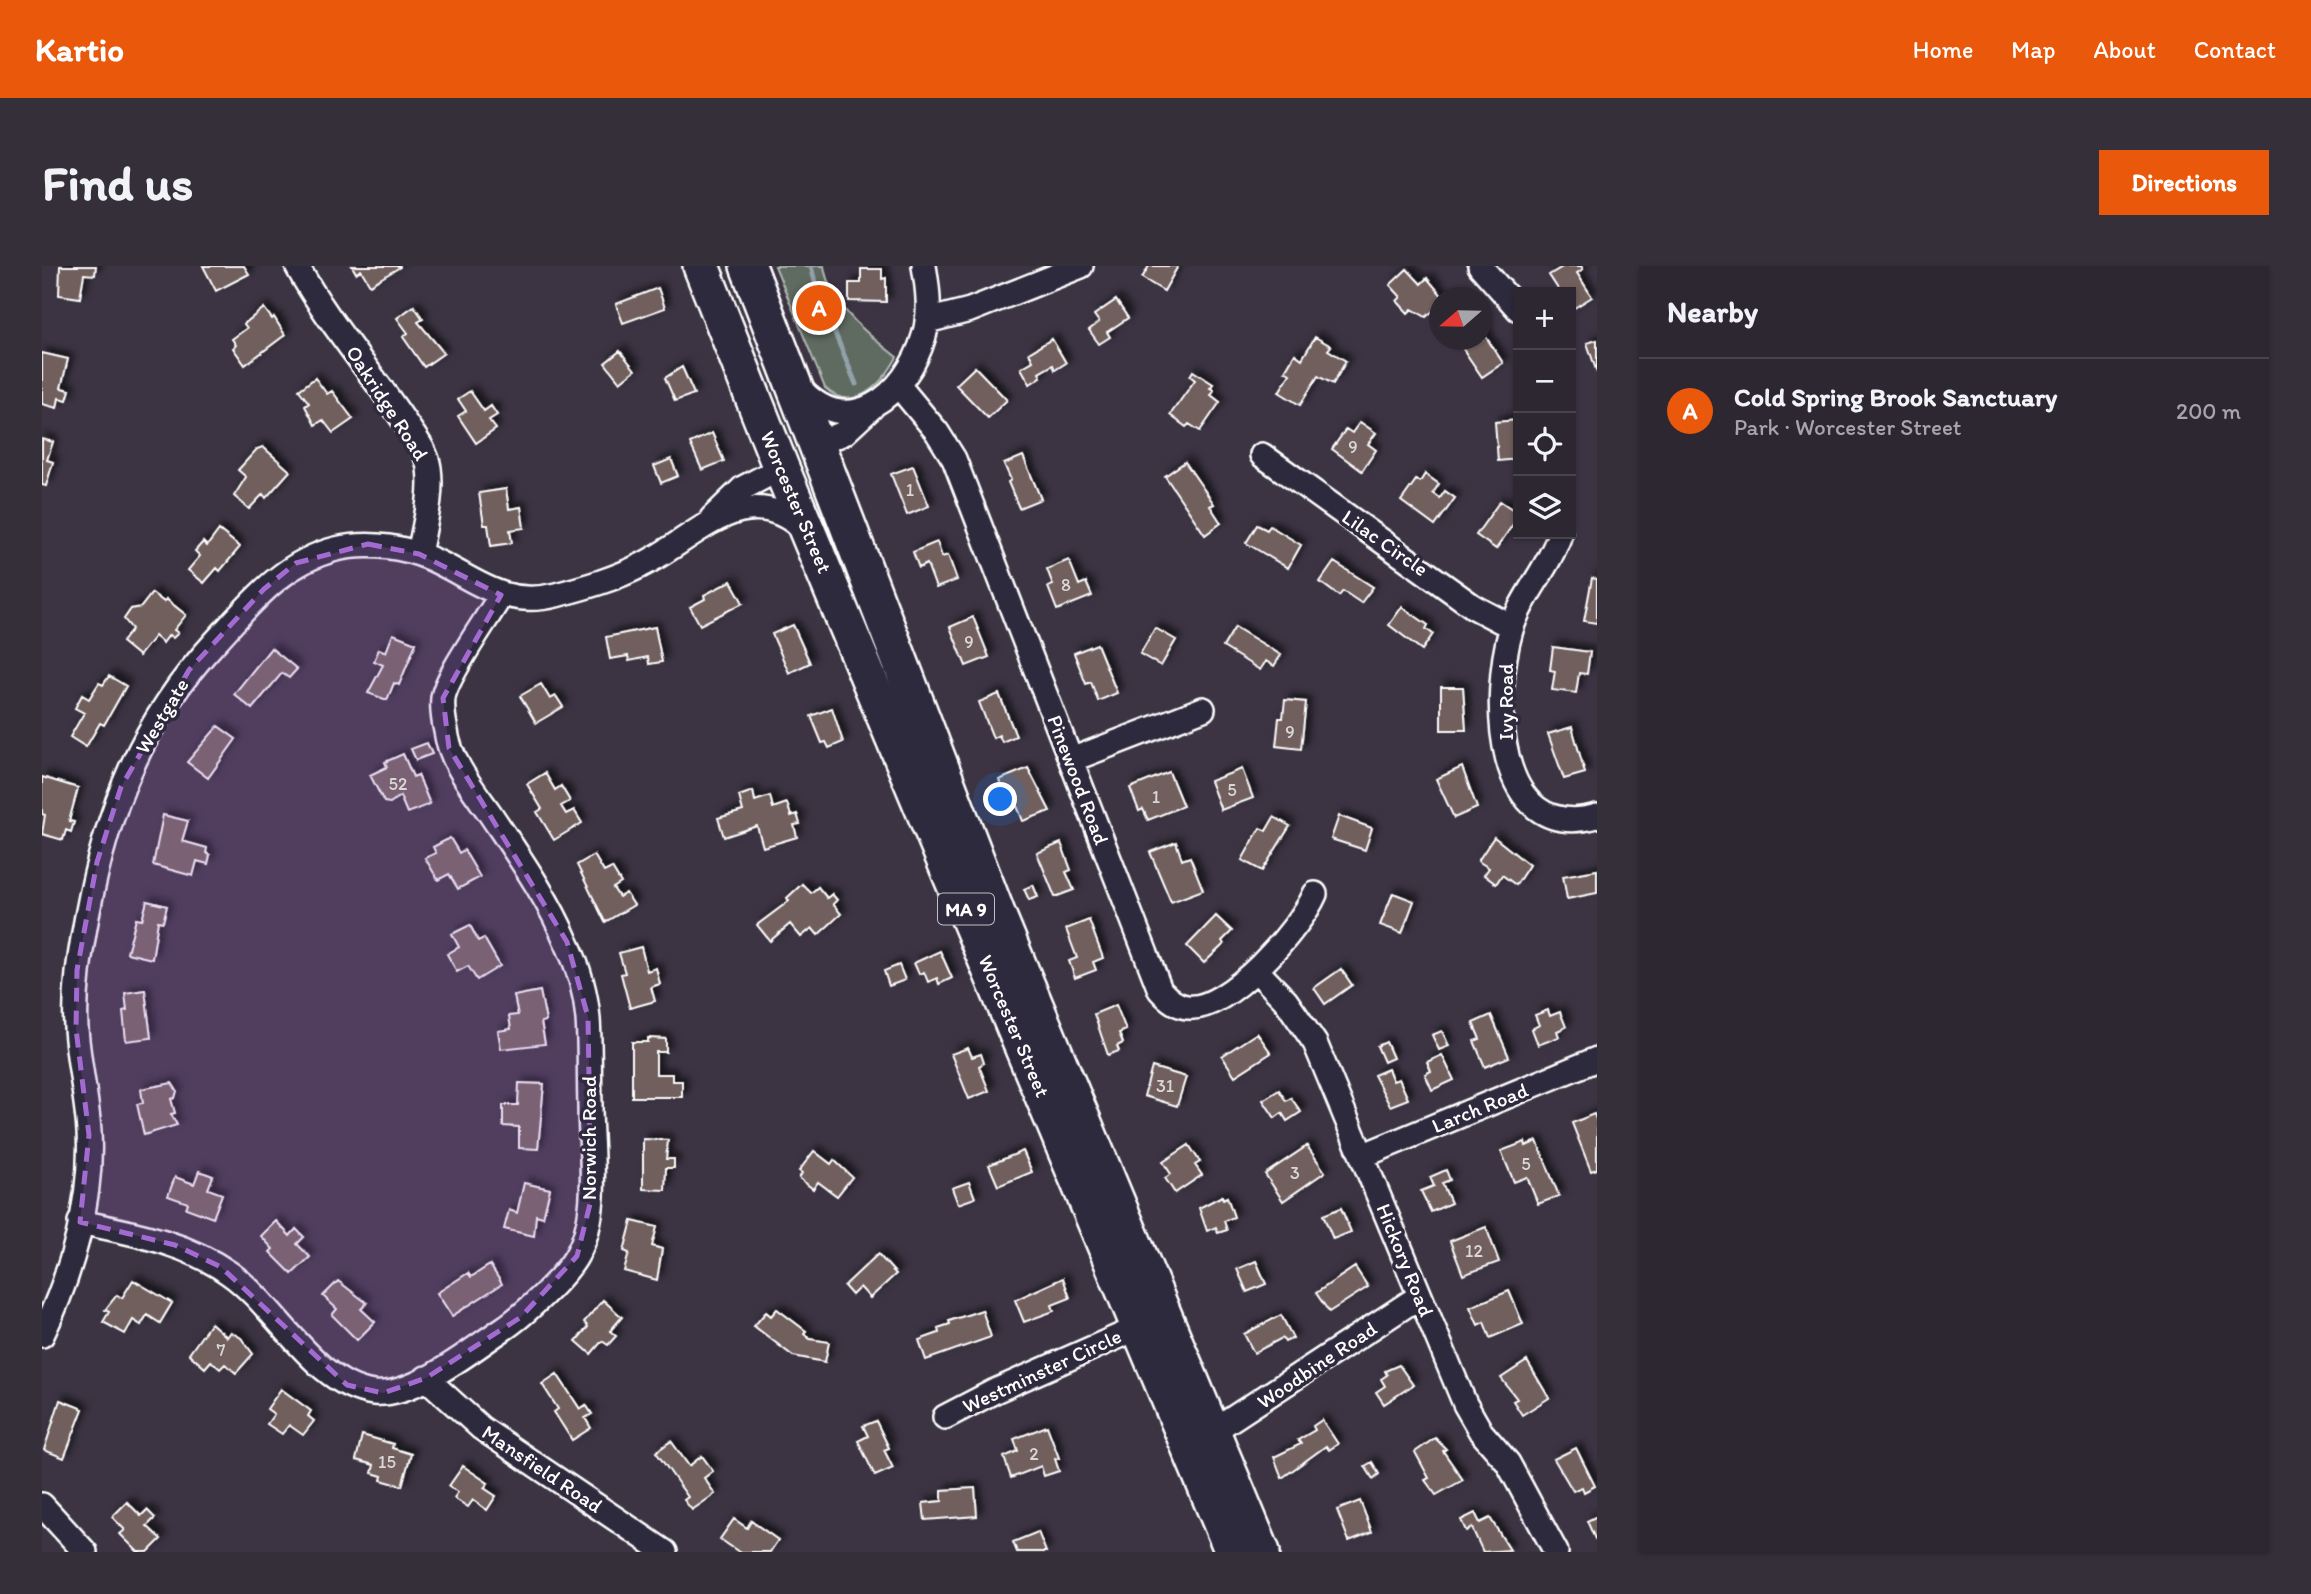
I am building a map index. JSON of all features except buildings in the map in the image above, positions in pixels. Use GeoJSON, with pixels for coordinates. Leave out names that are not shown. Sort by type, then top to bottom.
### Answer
{"type":"FeatureCollection","features":[{"type":"Feature","properties":{"kind":"highway","name":"Worcester Street"},"geometry":{"type":"LineString","coordinates":[[701,266],[781,468],[1233,1552]]}},
{"type":"Feature","properties":{"kind":"highway","name":"Worcester Street"},"geometry":{"type":"LineString","coordinates":[[748,266],[1002,926],[1262,1552]]}},
{"type":"Feature","properties":{"kind":"highway"},"geometry":{"type":"LineString","coordinates":[[746,381],[777,422],[817,444]]}},
{"type":"Feature","properties":{"kind":"highway"},"geometry":{"type":"LineString","coordinates":[[781,468],[821,492],[854,540]]}},
{"type":"Feature","properties":{"kind":"street","name":"Oakridge Road"},"geometry":{"type":"LineString","coordinates":[[296,266],[312,294],[381,387],[423,451],[429,468],[429,501],[419,554]]}},
{"type":"Feature","properties":{"kind":"street"},"geometry":{"type":"LineString","coordinates":[[817,444],[850,428],[898,385],[914,362],[927,321],[924,266]]}},
{"type":"Feature","properties":{"kind":"street"},"geometry":{"type":"LineString","coordinates":[[927,321],[970,310],[1081,266]]}},
{"type":"Feature","properties":{"kind":"street"},"geometry":{"type":"LineString","coordinates":[[1480,266],[1513,303]]}},
{"type":"Feature","properties":{"kind":"street"},"geometry":{"type":"LineString","coordinates":[[789,374],[804,393],[828,410],[852,413],[874,404]]}},
{"type":"Feature","properties":{"kind":"street","name":"Pinewood Road"},"geometry":{"type":"LineString","coordinates":[[898,385],[931,423],[951,452],[1153,977],[1165,995],[1183,1007],[1201,1006],[1228,992],[1256,970],[1293,932],[1315,894]]}},
{"type":"Feature","properties":{"kind":"street","name":"Lilac Circle"},"geometry":{"type":"LineString","coordinates":[[1262,455],[1474,607],[1512,627]]}},
{"type":"Feature","properties":{"kind":"street","name":"Westgate"},"geometry":{"type":"LineString","coordinates":[[705,526],[743,488],[781,468]]}},
{"type":"Feature","properties":{"kind":"street","name":"Westgate"},"geometry":{"type":"LineString","coordinates":[[42,1335],[54,1310],[80,1222],[88,1176],[89,1135],[76,1029],[76,970],[97,862],[121,787],[189,670],[264,589],[296,563],[335,549],[368,544],[419,554],[501,595],[543,598],[607,580],[648,562],[705,526],[734,513],[765,507],[790,518],[811,537]]}},
{"type":"Feature","properties":{"kind":"street","name":"Ivy Road"},"geometry":{"type":"LineString","coordinates":[[1557,539],[1512,627],[1506,663],[1503,714],[1507,755],[1518,790],[1535,808],[1559,819],[1597,816]]}},
{"type":"Feature","properties":{"kind":"street","name":"Norwich Road"},"geometry":{"type":"LineString","coordinates":[[80,1222],[175,1245],[221,1267],[255,1293],[326,1371],[346,1385],[383,1393],[426,1378],[520,1317],[577,1256],[591,1199],[588,1017],[582,982],[567,942],[537,885],[467,779],[449,748],[445,728],[443,698],[451,676],[501,595]]}},
{"type":"Feature","properties":{"kind":"street"},"geometry":{"type":"LineString","coordinates":[[1071,760],[1203,709]]}},
{"type":"Feature","properties":{"kind":"street","name":"Hickory Road"},"geometry":{"type":"LineString","coordinates":[[1256,970],[1308,1031],[1469,1414],[1508,1463],[1556,1552]]}},
{"type":"Feature","properties":{"kind":"street","name":"Larch Road"},"geometry":{"type":"LineString","coordinates":[[1362,1156],[1597,1059]]}},
{"type":"Feature","properties":{"kind":"street","name":"Woodbine Road"},"geometry":{"type":"LineString","coordinates":[[1212,1432],[1420,1296]]}},
{"type":"Feature","properties":{"kind":"street","name":"Westminster Circle"},"geometry":{"type":"LineString","coordinates":[[945,1417],[995,1391],[1139,1327]]}},
{"type":"Feature","properties":{"kind":"street","name":"Mansfield Road"},"geometry":{"type":"LineString","coordinates":[[426,1378],[481,1428],[665,1552]]}},
{"type":"Feature","properties":{"kind":"street"},"geometry":{"type":"LineString","coordinates":[[42,1505],[85,1552]]}},
{"type":"Feature","properties":{"kind":"highlighted area"},"geometry":{"type":"Polygon","coordinates":[[[368,544],[419,554],[501,595],[443,698],[449,748],[567,942],[588,1017],[591,1200],[577,1256],[521,1317],[426,1378],[383,1393],[347,1385],[221,1267],[175,1245],[80,1222],[89,1135],[76,1029],[77,970],[97,862],[121,787],[189,670],[264,589],[296,563],[368,544]]]}},
{"type":"Feature","properties":{"kind":"green space"},"geometry":{"type":"Polygon","coordinates":[[[775,266],[824,266],[827,280],[842,306],[862,329],[897,357],[876,385],[857,397],[847,398],[825,388],[775,266]]]}},
{"type":"Feature","properties":{"kind":"waterway"},"geometry":{"type":"LineString","coordinates":[[811,266],[817,290],[856,384]]}},
{"type":"Feature","properties":{"kind":"place","name":"Cold Spring Brook Sanctuary"},"geometry":{"type":"Point","coordinates":[819,308]}}]}
